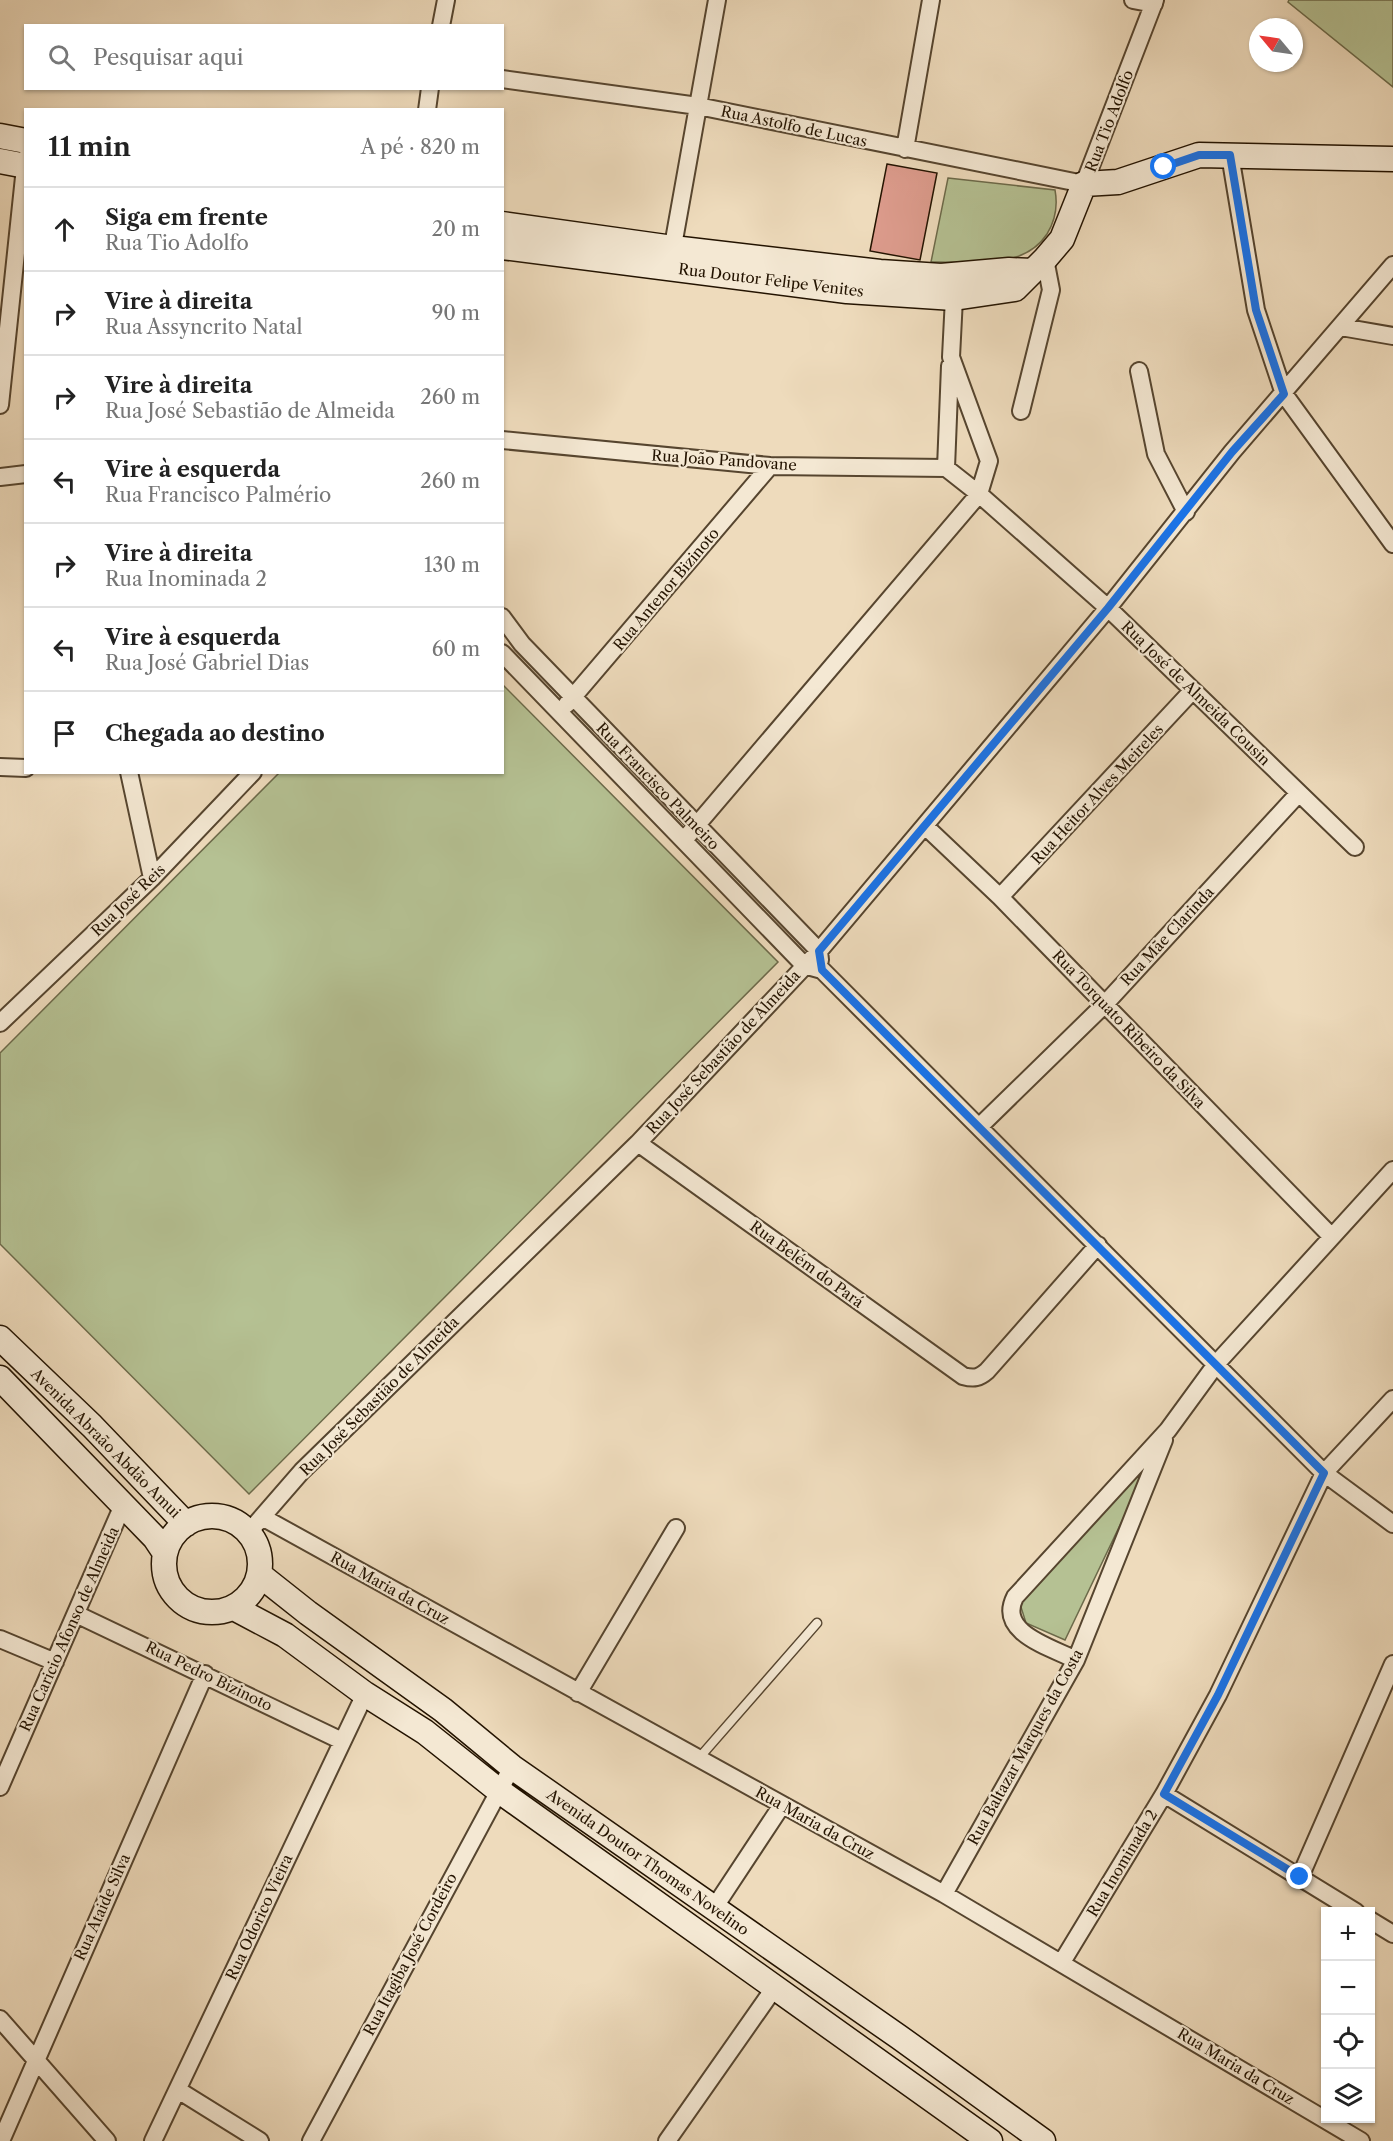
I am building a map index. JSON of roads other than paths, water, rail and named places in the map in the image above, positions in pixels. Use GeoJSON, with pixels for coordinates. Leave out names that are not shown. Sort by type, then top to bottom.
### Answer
{"type":"FeatureCollection","features":[{"type":"Feature","properties":{"kind":"main road"},"geometry":{"type":"LineString","coordinates":[[0,136],[24,141]]}},
{"type":"Feature","properties":{"kind":"main road","name":"Rua Tio Adolfo"},"geometry":{"type":"LineString","coordinates":[[1084,184],[1118,182],[1199,155],[1393,159]]}},
{"type":"Feature","properties":{"kind":"main road"},"geometry":{"type":"LineString","coordinates":[[0,161],[24,163]]}},
{"type":"Feature","properties":{"kind":"main road","name":"Rua Doutor Felipe Venites"},"geometry":{"type":"LineString","coordinates":[[504,224],[847,291],[954,298],[1015,289],[1039,265],[1070,224],[1084,184]]}},
{"type":"Feature","properties":{"kind":"main road","name":"Rua Doutor Felipe Venites"},"geometry":{"type":"LineString","coordinates":[[504,247],[941,276],[1039,265]]}},
{"type":"Feature","properties":{"kind":"main road","name":"Avenida Abraão Abdão Amui"},"geometry":{"type":"LineString","coordinates":[[0,1338],[92,1426],[186,1524]]}},
{"type":"Feature","properties":{"kind":"main road","name":"Avenida Abraão Abdão Amui"},"geometry":{"type":"LineString","coordinates":[[0,1378],[155,1538],[165,1553]]}},
{"type":"Feature","properties":{"kind":"main road"},"geometry":{"type":"LineString","coordinates":[[212,1516],[255,1525],[261,1560],[260,1575],[254,1588],[234,1608],[219,1613],[204,1612],[189,1607],[176,1598],[168,1584],[164,1569],[165,1553],[177,1532],[186,1524],[212,1516]]}},
{"type":"Feature","properties":{"kind":"main road","name":"Avenida Doutor Thomas Novelino"},"geometry":{"type":"LineString","coordinates":[[260,1575],[308,1613],[443,1710],[512,1767],[1043,2141]]}},
{"type":"Feature","properties":{"kind":"main road","name":"Avenida Doutor Thomas Novelino"},"geometry":{"type":"LineString","coordinates":[[234,1608],[285,1635],[365,1694],[425,1732],[498,1790],[990,2141]]}},
{"type":"Feature","properties":{"kind":"street"},"geometry":{"type":"LineString","coordinates":[[441,24],[446,0]]}},
{"type":"Feature","properties":{"kind":"street"},"geometry":{"type":"LineString","coordinates":[[671,257],[717,0]]}},
{"type":"Feature","properties":{"kind":"street"},"geometry":{"type":"LineString","coordinates":[[905,149],[932,0]]}},
{"type":"Feature","properties":{"kind":"street"},"geometry":{"type":"LineString","coordinates":[[1133,0],[1155,2]]}},
{"type":"Feature","properties":{"kind":"street","name":"Rua Tio Adolfo"},"geometry":{"type":"LineString","coordinates":[[1084,184],[1155,2]]}},
{"type":"Feature","properties":{"kind":"street","name":"Rua Astolfo de Lucas"},"geometry":{"type":"LineString","coordinates":[[504,79],[698,106],[1084,184]]}},
{"type":"Feature","properties":{"kind":"street"},"geometry":{"type":"LineString","coordinates":[[427,108],[430,90]]}},
{"type":"Feature","properties":{"kind":"street"},"geometry":{"type":"LineString","coordinates":[[1230,155],[1256,310],[1284,394],[1393,544]]}},
{"type":"Feature","properties":{"kind":"street"},"geometry":{"type":"LineString","coordinates":[[0,405],[24,173]]}},
{"type":"Feature","properties":{"kind":"street"},"geometry":{"type":"LineString","coordinates":[[1021,411],[1052,290],[1039,265]]}},
{"type":"Feature","properties":{"kind":"street","name":"Rua José Sebastião de Almeida"},"geometry":{"type":"LineString","coordinates":[[255,1525],[302,1472],[638,1143],[819,951],[1393,265]]}},
{"type":"Feature","properties":{"kind":"street"},"geometry":{"type":"LineString","coordinates":[[946,468],[954,298]]}},
{"type":"Feature","properties":{"kind":"street"},"geometry":{"type":"LineString","coordinates":[[1341,327],[1393,336]]}},
{"type":"Feature","properties":{"kind":"street"},"geometry":{"type":"LineString","coordinates":[[684,840],[979,494],[989,461],[951,357]]}},
{"type":"Feature","properties":{"kind":"street"},"geometry":{"type":"LineString","coordinates":[[1139,371],[1156,454],[1186,512]]}},
{"type":"Feature","properties":{"kind":"street","name":"Rua João Pandovane"},"geometry":{"type":"LineString","coordinates":[[504,440],[770,466],[946,468]]}},
{"type":"Feature","properties":{"kind":"street","name":"Rua Antenor Bizinoto"},"geometry":{"type":"LineString","coordinates":[[560,711],[770,466]]}},
{"type":"Feature","properties":{"kind":"street","name":"Rua José de Almeida Cousin"},"geometry":{"type":"LineString","coordinates":[[946,468],[979,494],[1108,608],[1355,847]]}},
{"type":"Feature","properties":{"kind":"street"},"geometry":{"type":"LineString","coordinates":[[0,477],[24,474]]}},
{"type":"Feature","properties":{"kind":"street","name":"Rua Francisco Palmeiro"},"geometry":{"type":"LineString","coordinates":[[504,619],[522,644],[573,698],[819,951]]}},
{"type":"Feature","properties":{"kind":"street","name":"Rua Francisco Palmeiro"},"geometry":{"type":"LineString","coordinates":[[504,655],[804,965]]}},
{"type":"Feature","properties":{"kind":"street","name":"Rua Heitor Alves Meireles"},"geometry":{"type":"LineString","coordinates":[[1000,897],[1193,690]]}},
{"type":"Feature","properties":{"kind":"street"},"geometry":{"type":"LineString","coordinates":[[0,767],[24,768]]}},
{"type":"Feature","properties":{"kind":"street"},"geometry":{"type":"LineString","coordinates":[[129,774],[152,878]]}},
{"type":"Feature","properties":{"kind":"street","name":"Rua José Reis"},"geometry":{"type":"LineString","coordinates":[[0,1023],[152,878],[251,774]]}},
{"type":"Feature","properties":{"kind":"street","name":"Rua Mãe Clarinda"},"geometry":{"type":"LineString","coordinates":[[980,1126],[1105,1004],[1299,793]]}},
{"type":"Feature","properties":{"kind":"street","name":"Rua Torquato Ribeiro da Silva"},"geometry":{"type":"LineString","coordinates":[[925,826],[1000,897],[1331,1236]]}},
{"type":"Feature","properties":{"kind":"street"},"geometry":{"type":"LineString","coordinates":[[819,951],[822,970]]}},
{"type":"Feature","properties":{"kind":"street"},"geometry":{"type":"LineString","coordinates":[[804,965],[822,970],[1324,1473],[1393,1524]]}},
{"type":"Feature","properties":{"kind":"street","name":"Rua Belém do Pará"},"geometry":{"type":"LineString","coordinates":[[638,1143],[963,1376],[979,1377],[987,1371],[1098,1245]]}},
{"type":"Feature","properties":{"kind":"street"},"geometry":{"type":"LineString","coordinates":[[1076,1660],[1023,1634],[1013,1623],[1011,1606],[1015,1597],[1168,1430],[1216,1363],[1393,1170]]}},
{"type":"Feature","properties":{"kind":"street","name":"Rua Inominada 2"},"geometry":{"type":"LineString","coordinates":[[1062,1962],[1164,1794],[1218,1695],[1324,1473],[1393,1399]]}},
{"type":"Feature","properties":{"kind":"street","name":"Rua Baltazar Marques da Costa"},"geometry":{"type":"LineString","coordinates":[[944,1894],[1076,1660],[1168,1430]]}},
{"type":"Feature","properties":{"kind":"street","name":"Rua Caricio Afonso de Almeida"},"geometry":{"type":"LineString","coordinates":[[0,1787],[123,1505]]}},
{"type":"Feature","properties":{"kind":"street","name":"Rua Maria da Cruz"},"geometry":{"type":"LineString","coordinates":[[255,1525],[699,1758],[944,1894],[1361,2141]]}},
{"type":"Feature","properties":{"kind":"street"},"geometry":{"type":"LineString","coordinates":[[578,1694],[676,1528]]}},
{"type":"Feature","properties":{"kind":"street","name":"Rua Pedro Bizinoto"},"geometry":{"type":"LineString","coordinates":[[76,1614],[342,1741]]}},
{"type":"Feature","properties":{"kind":"street"},"geometry":{"type":"LineString","coordinates":[[0,1639],[55,1662]]}},
{"type":"Feature","properties":{"kind":"street"},"geometry":{"type":"LineString","coordinates":[[1300,1877],[1393,1664]]}},
{"type":"Feature","properties":{"kind":"street","name":"Rua Ataide Silva"},"geometry":{"type":"LineString","coordinates":[[1,2141],[205,1674]]}},
{"type":"Feature","properties":{"kind":"street","name":"Rua Odorico Vieira"},"geometry":{"type":"LineString","coordinates":[[153,2141],[365,1694]]}},
{"type":"Feature","properties":{"kind":"street","name":"Rua Itagiba José Cordeiro"},"geometry":{"type":"LineString","coordinates":[[311,2141],[512,1767]]}},
{"type":"Feature","properties":{"kind":"street"},"geometry":{"type":"LineString","coordinates":[[1164,1794],[1349,1907]]}},
{"type":"Feature","properties":{"kind":"street"},"geometry":{"type":"LineString","coordinates":[[714,1908],[782,1805]]}},
{"type":"Feature","properties":{"kind":"street"},"geometry":{"type":"LineString","coordinates":[[1375,1923],[1393,1934]]}},
{"type":"Feature","properties":{"kind":"street"},"geometry":{"type":"LineString","coordinates":[[667,2141],[775,1987]]}},
{"type":"Feature","properties":{"kind":"street"},"geometry":{"type":"LineString","coordinates":[[0,2019],[107,2141]]}},
{"type":"Feature","properties":{"kind":"street"},"geometry":{"type":"LineString","coordinates":[[178,2090],[260,2141]]}},
{"type":"Feature","properties":{"kind":"lane"},"geometry":{"type":"LineString","coordinates":[[699,1758],[817,1623]]}}]}
